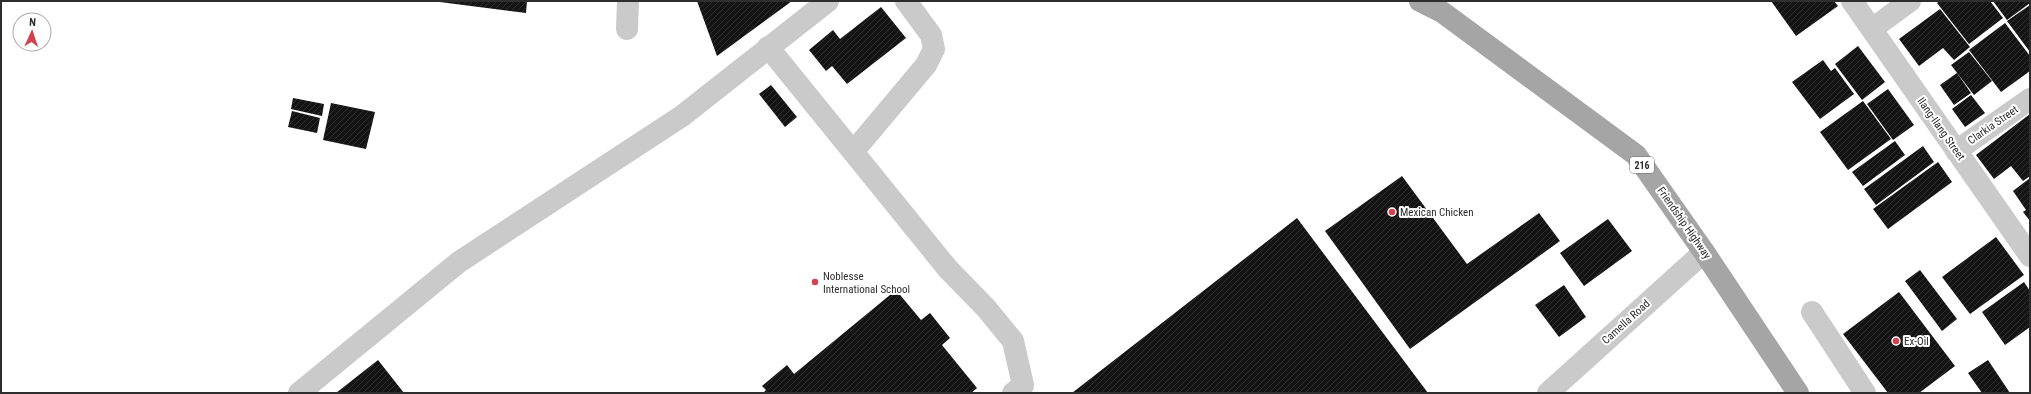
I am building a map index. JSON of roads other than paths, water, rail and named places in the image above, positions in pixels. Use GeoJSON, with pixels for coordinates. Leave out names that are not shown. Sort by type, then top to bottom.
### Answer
{"type":"FeatureCollection","features":[{"type":"Feature","properties":{"kind":"main road","name":"Friendship Highway"},"geometry":{"type":"LineString","coordinates":[[1420,1],[1442,12],[1636,156],[1704,252],[1798,393]]}},
{"type":"Feature","properties":{"kind":"street"},"geometry":{"type":"LineString","coordinates":[[627,28],[628,1]]}},
{"type":"Feature","properties":{"kind":"street"},"geometry":{"type":"LineString","coordinates":[[299,393],[459,262],[682,116],[828,1]]}},
{"type":"Feature","properties":{"kind":"street"},"geometry":{"type":"LineString","coordinates":[[853,152],[926,65],[934,49],[931,35],[906,1]]}},
{"type":"Feature","properties":{"kind":"street","name":"Ilang-Ilang Street"},"geometry":{"type":"LineString","coordinates":[[1852,1],[2030,256]]}},
{"type":"Feature","properties":{"kind":"street"},"geometry":{"type":"LineString","coordinates":[[1872,29],[1910,1]]}},
{"type":"Feature","properties":{"kind":"street"},"geometry":{"type":"LineString","coordinates":[[768,47],[948,269],[986,308],[1013,341],[1023,385],[1013,393]]}},
{"type":"Feature","properties":{"kind":"street","name":"Clarkia Street"},"geometry":{"type":"LineString","coordinates":[[1956,151],[2030,99]]}},
{"type":"Feature","properties":{"kind":"street","name":"Camella Road"},"geometry":{"type":"LineString","coordinates":[[1548,393],[1704,252]]}},
{"type":"Feature","properties":{"kind":"street"},"geometry":{"type":"LineString","coordinates":[[1812,312],[1865,393]]}},
{"type":"Feature","properties":{"kind":"place","name":"Mexican Chicken"},"geometry":{"type":"Point","coordinates":[1392,212]}},
{"type":"Feature","properties":{"kind":"place","name":"Noblesse International School"},"geometry":{"type":"Point","coordinates":[815,282]}},
{"type":"Feature","properties":{"kind":"place","name":"Ex-Oil"},"geometry":{"type":"Point","coordinates":[1896,341]}}]}
